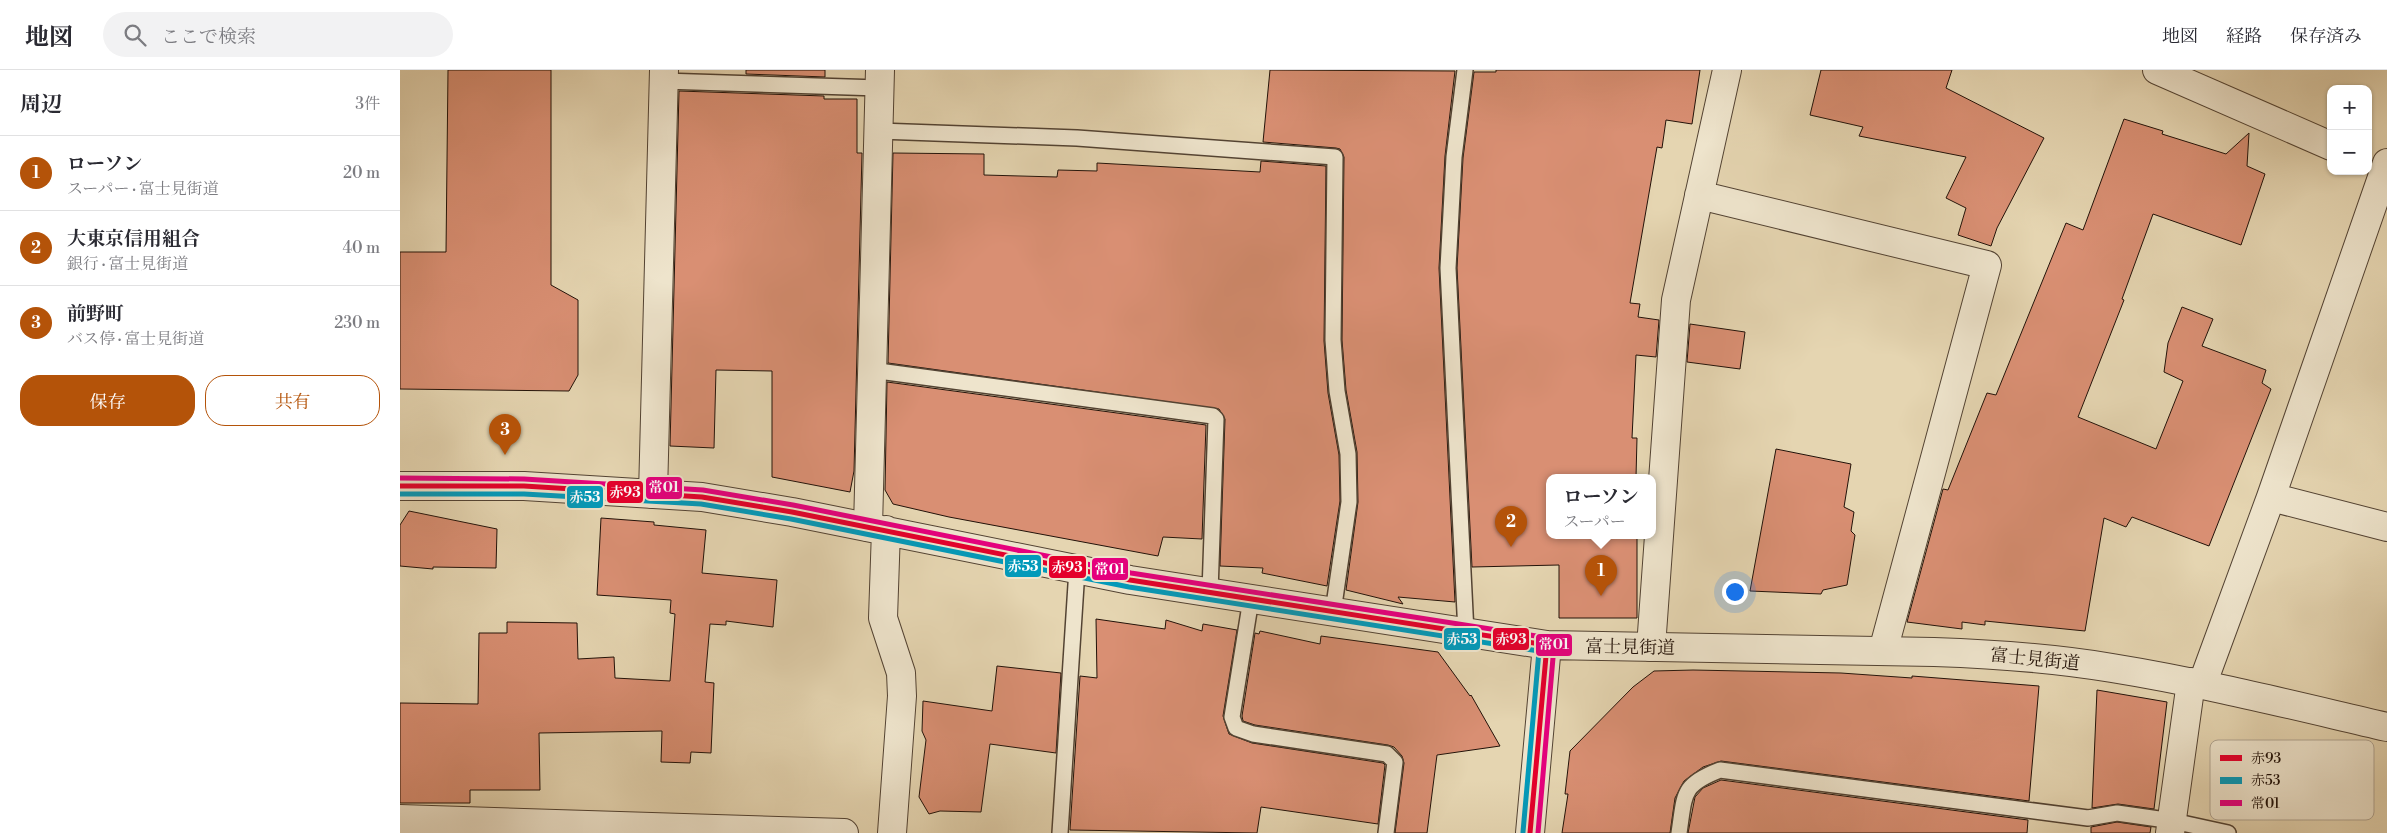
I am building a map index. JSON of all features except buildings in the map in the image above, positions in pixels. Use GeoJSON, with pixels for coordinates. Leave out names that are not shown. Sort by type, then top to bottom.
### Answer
{"type":"FeatureCollection","features":[{"type":"Feature","properties":{"kind":"street"},"geometry":{"type":"LineString","coordinates":[[1651,647],[1676,300],[1727,70]]}},
{"type":"Feature","properties":{"kind":"street"},"geometry":{"type":"LineString","coordinates":[[2157,70],[2327,144]]}},
{"type":"Feature","properties":{"kind":"street"},"geometry":{"type":"LineString","coordinates":[[653,494],[664,76]]}},
{"type":"Feature","properties":{"kind":"street"},"geometry":{"type":"LineString","coordinates":[[880,79],[871,370],[877,529],[883,618],[901,673],[902,696],[892,833]]}},
{"type":"Feature","properties":{"kind":"street"},"geometry":{"type":"LineString","coordinates":[[2172,827],[2196,683],[2271,497],[2382,167]]}},
{"type":"Feature","properties":{"kind":"street"},"geometry":{"type":"LineString","coordinates":[[1699,194],[1988,265],[1883,651]]}},
{"type":"Feature","properties":{"kind":"street","name":"富士見街道"},"geometry":{"type":"LineString","coordinates":[[400,486],[524,486],[702,497],[877,529],[1077,569],[1251,599],[1547,645],[1992,654],[2111,667],[2196,683],[2387,727]]}},
{"type":"Feature","properties":{"kind":"street"},"geometry":{"type":"LineString","coordinates":[[2271,497],[2387,527]]}},
{"type":"Feature","properties":{"kind":"street"},"geometry":{"type":"LineString","coordinates":[[1530,833],[1547,645]]}},
{"type":"Feature","properties":{"kind":"street"},"geometry":{"type":"LineString","coordinates":[[400,819],[844,833]]}},
{"type":"Feature","properties":{"kind":"lane"},"geometry":{"type":"LineString","coordinates":[[1465,70],[1454,157],[1448,268],[1466,632]]}},
{"type":"Feature","properties":{"kind":"lane"},"geometry":{"type":"LineString","coordinates":[[664,76],[880,79]]}},
{"type":"Feature","properties":{"kind":"lane"},"geometry":{"type":"LineString","coordinates":[[878,131],[1077,138],[1335,157],[1333,340],[1336,390],[1348,454],[1348,502],[1333,612]]}},
{"type":"Feature","properties":{"kind":"lane"},"geometry":{"type":"LineString","coordinates":[[871,370],[1213,416],[1216,420],[1210,592]]}},
{"type":"Feature","properties":{"kind":"lane"},"geometry":{"type":"LineString","coordinates":[[1060,833],[1077,569]]}},
{"type":"Feature","properties":{"kind":"lane"},"geometry":{"type":"LineString","coordinates":[[1251,599],[1232,717],[1236,728],[1253,734],[1387,754],[1395,762],[1386,833]]}},
{"type":"Feature","properties":{"kind":"lane"},"geometry":{"type":"LineString","coordinates":[[1679,833],[1685,793],[1699,778],[1720,770],[2088,818],[2117,813],[2172,827],[2228,833]]}},
{"type":"Feature","properties":{"kind":"transit line","name":"常01"},"geometry":{"type":"LineString","coordinates":[[400,478],[524,479],[703,490],[793,505],[1131,573],[1549,638],[1553,641],[1554,646],[1538,833]]}},
{"type":"Feature","properties":{"kind":"transit line","name":"赤93"},"geometry":{"type":"LineString","coordinates":[[400,486],[524,486],[702,497],[792,512],[1130,580],[1547,645],[1530,833]]}},
{"type":"Feature","properties":{"kind":"transit line","name":"赤53"},"geometry":{"type":"LineString","coordinates":[[400,494],[524,494],[701,504],[791,519],[1129,587],[1539,651],[1523,832]]}},
{"type":"Feature","properties":{"kind":"place","name":"前野町"},"geometry":{"type":"Point","coordinates":[505,455]}},
{"type":"Feature","properties":{"kind":"place","name":"大東京信用組合"},"geometry":{"type":"Point","coordinates":[1511,547]}},
{"type":"Feature","properties":{"kind":"place","name":"ローソン"},"geometry":{"type":"Point","coordinates":[1601,596]}}]}
